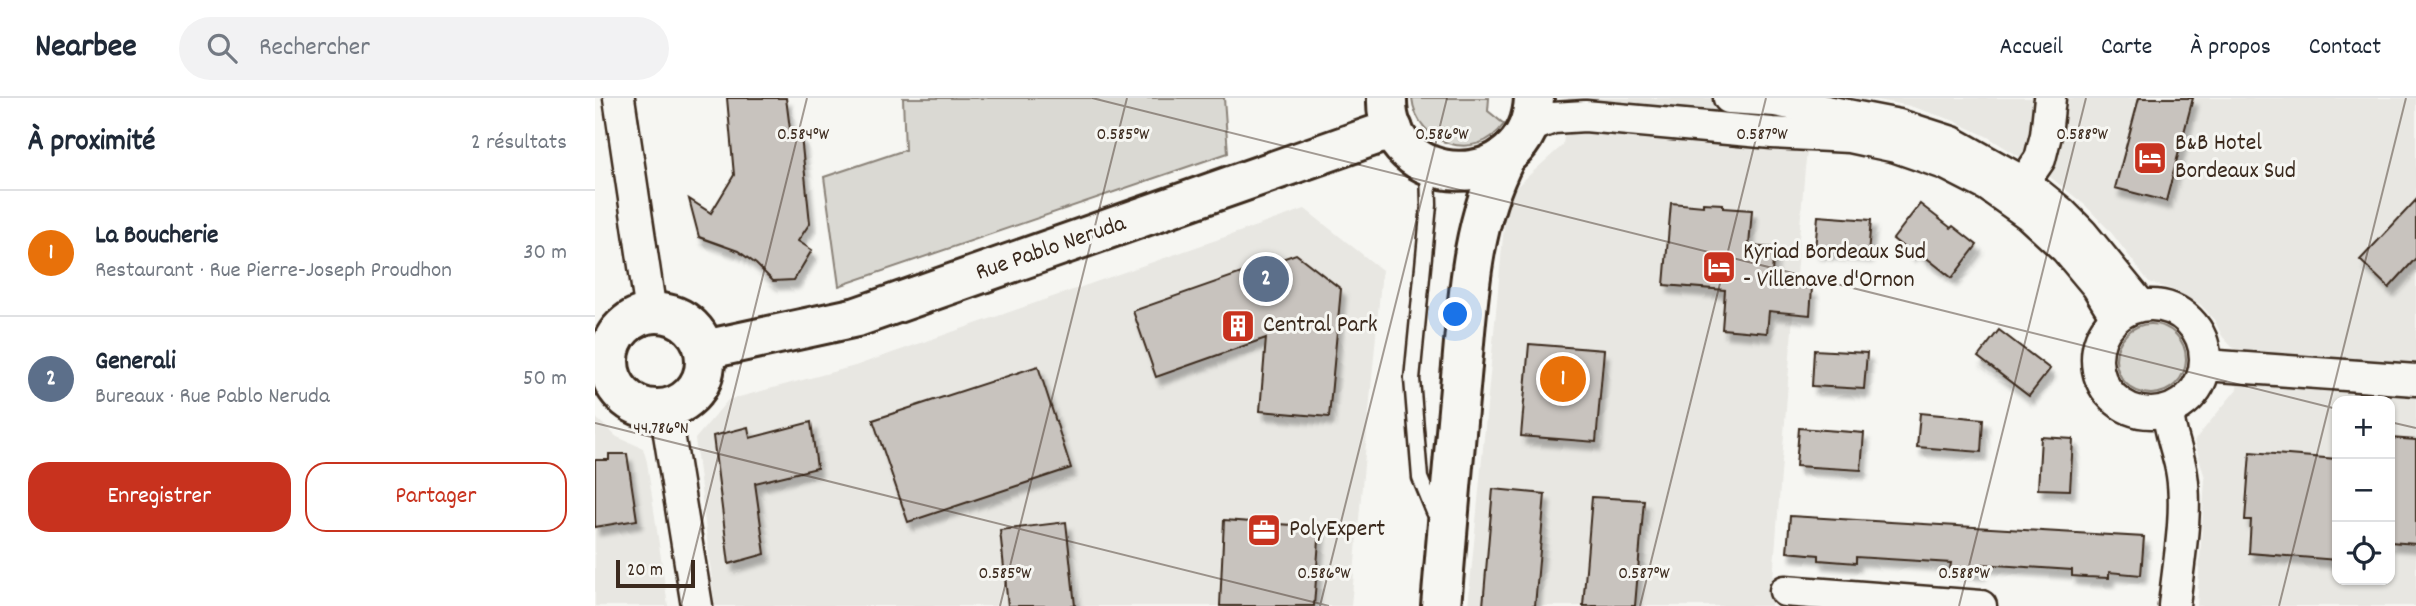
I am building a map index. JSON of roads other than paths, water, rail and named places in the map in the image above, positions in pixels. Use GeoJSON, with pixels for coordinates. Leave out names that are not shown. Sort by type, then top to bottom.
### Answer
{"type":"FeatureCollection","features":[{"type":"Feature","properties":{"kind":"street"},"geometry":{"type":"LineString","coordinates":[[619,98],[650,313]]}},
{"type":"Feature","properties":{"kind":"street"},"geometry":{"type":"LineString","coordinates":[[1729,98],[1775,101],[1800,113]]}},
{"type":"Feature","properties":{"kind":"street"},"geometry":{"type":"LineString","coordinates":[[2018,192],[2040,159],[2050,98]]}},
{"type":"Feature","properties":{"kind":"street"},"geometry":{"type":"LineString","coordinates":[[1428,165],[1447,171],[1467,172],[1487,168],[1505,158],[1518,145],[1531,113],[1553,118],[1800,113],[1899,125],[1952,142],[2018,192],[2082,233],[2129,311]]}},
{"type":"Feature","properties":{"kind":"street"},"geometry":{"type":"LineString","coordinates":[[1390,114],[1407,150],[1428,165],[1460,205],[1471,275]]}},
{"type":"Feature","properties":{"kind":"street","name":"Rue Pablo Neruda"},"geometry":{"type":"LineString","coordinates":[[704,350],[857,317],[1390,114]]}},
{"type":"Feature","properties":{"kind":"street"},"geometry":{"type":"LineString","coordinates":[[1441,606],[1471,275],[1485,206],[1492,183],[1505,158]]}},
{"type":"Feature","properties":{"kind":"street"},"geometry":{"type":"LineString","coordinates":[[2158,305],[2174,310],[2188,319],[2199,333],[2205,348],[2205,365],[2201,380],[2182,404],[2168,411],[2147,413],[2126,407],[2110,394],[2099,376],[2097,354],[2103,334],[2129,311],[2158,305]]}},
{"type":"Feature","properties":{"kind":"street"},"geometry":{"type":"LineString","coordinates":[[650,313],[671,315],[690,326],[699,337],[704,350],[705,366],[697,388],[680,404],[665,410],[637,406],[625,398],[602,366],[615,337],[624,325],[636,317],[650,313]]}},
{"type":"Feature","properties":{"kind":"street"},"geometry":{"type":"LineString","coordinates":[[2205,365],[2416,380]]}},
{"type":"Feature","properties":{"kind":"street"},"geometry":{"type":"LineString","coordinates":[[665,410],[697,606]]}},
{"type":"Feature","properties":{"kind":"street"},"geometry":{"type":"LineString","coordinates":[[2168,411],[2183,484],[2174,606]]}},
{"type":"Feature","properties":{"kind":"street"},"geometry":{"type":"LineString","coordinates":[[1784,591],[1980,606]]}},
{"type":"Feature","properties":{"kind":"lane"},"geometry":{"type":"LineString","coordinates":[[1428,165],[1429,205],[1412,379],[1415,432],[1420,478],[1429,501],[1434,512],[1449,513]]}},
{"type":"Feature","properties":{"kind":"place","name":"B&B Hotel Bordeaux Sud"},"geometry":{"type":"Point","coordinates":[2150,158]}},
{"type":"Feature","properties":{"kind":"place","name":"Kyriad Bordeaux Sud - Villenave d'Ornon"},"geometry":{"type":"Point","coordinates":[1719,267]}},
{"type":"Feature","properties":{"kind":"place","name":"Generali"},"geometry":{"type":"Point","coordinates":[1266,279]}},
{"type":"Feature","properties":{"kind":"place","name":"Central Park"},"geometry":{"type":"Point","coordinates":[1238,326]}},
{"type":"Feature","properties":{"kind":"place","name":"La Boucherie"},"geometry":{"type":"Point","coordinates":[1563,379]}},
{"type":"Feature","properties":{"kind":"place","name":"PolyExpert"},"geometry":{"type":"Point","coordinates":[1264,530]}}]}
